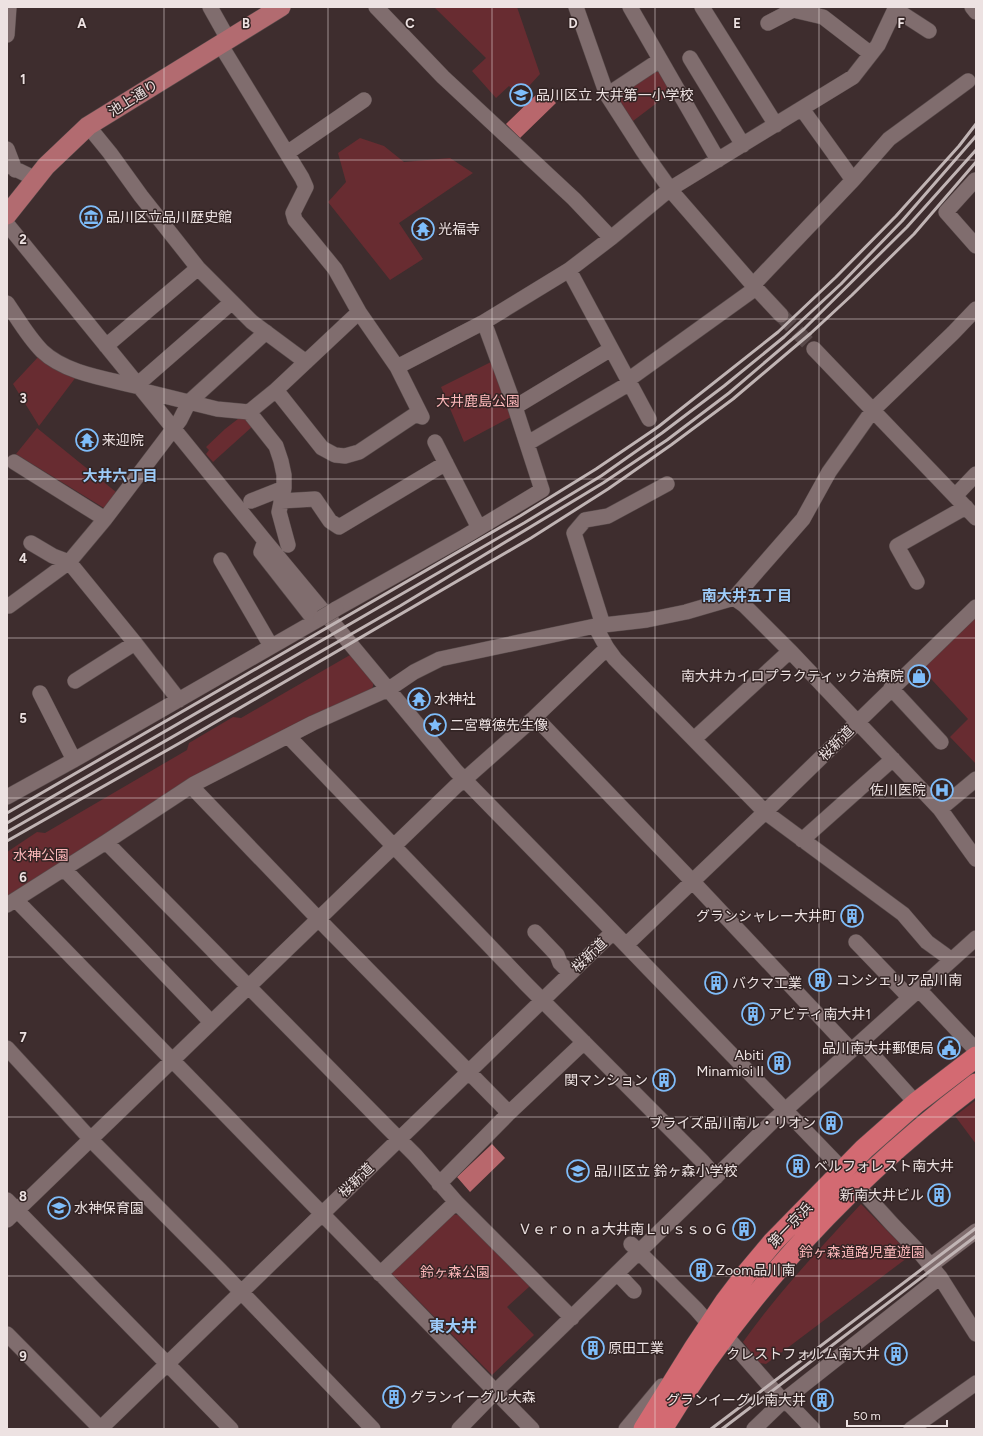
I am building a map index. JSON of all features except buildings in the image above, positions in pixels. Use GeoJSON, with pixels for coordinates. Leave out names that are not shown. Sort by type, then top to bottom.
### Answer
{"type":"FeatureCollection","features":[{"type":"Feature","properties":{"kind":"highway","name":"第一京浜"},"geometry":{"type":"LineString","coordinates":[[662,1429],[682,1395],[747,1273],[768,1248],[864,1149],[916,1103],[976,1057]]}},
{"type":"Feature","properties":{"kind":"highway","name":"第一京浜"},"geometry":{"type":"LineString","coordinates":[[644,1429],[695,1347],[717,1330],[857,1186],[885,1160],[976,1084]]}},
{"type":"Feature","properties":{"kind":"main road","name":"池上通り"},"geometry":{"type":"LineString","coordinates":[[7,215],[46,166],[88,126],[281,7]]}},
{"type":"Feature","properties":{"kind":"street"},"geometry":{"type":"LineString","coordinates":[[7,35],[9,7]]}},
{"type":"Feature","properties":{"kind":"street"},"geometry":{"type":"LineString","coordinates":[[210,7],[224,42],[306,187],[293,213],[295,220],[335,269],[359,312],[397,367],[421,414],[359,452],[345,456],[335,455],[322,448],[276,390]]}},
{"type":"Feature","properties":{"kind":"street"},"geometry":{"type":"LineString","coordinates":[[376,7],[443,77],[574,199],[611,238]]}},
{"type":"Feature","properties":{"kind":"street"},"geometry":{"type":"LineString","coordinates":[[576,7],[607,95],[643,151],[670,189],[754,287],[781,315]]}},
{"type":"Feature","properties":{"kind":"street"},"geometry":{"type":"LineString","coordinates":[[630,7],[718,160]]}},
{"type":"Feature","properties":{"kind":"street"},"geometry":{"type":"LineString","coordinates":[[702,7],[776,125]]}},
{"type":"Feature","properties":{"kind":"street"},"geometry":{"type":"LineString","coordinates":[[972,7],[976,12]]}},
{"type":"Feature","properties":{"kind":"street"},"geometry":{"type":"LineString","coordinates":[[397,367],[484,322],[569,270],[611,238],[670,189],[853,77],[878,45],[895,8],[929,31]]}},
{"type":"Feature","properties":{"kind":"street"},"geometry":{"type":"LineString","coordinates":[[768,22],[793,10],[823,17],[871,54]]}},
{"type":"Feature","properties":{"kind":"street"},"geometry":{"type":"LineString","coordinates":[[690,58],[743,145]]}},
{"type":"Feature","properties":{"kind":"street"},"geometry":{"type":"LineString","coordinates":[[607,95],[660,60]]}},
{"type":"Feature","properties":{"kind":"street"},"geometry":{"type":"LineString","coordinates":[[528,443],[629,382],[754,287],[889,139],[968,81]]}},
{"type":"Feature","properties":{"kind":"street"},"geometry":{"type":"LineString","coordinates":[[287,153],[364,100]]}},
{"type":"Feature","properties":{"kind":"street"},"geometry":{"type":"LineString","coordinates":[[802,109],[853,180]]}},
{"type":"Feature","properties":{"kind":"street"},"geometry":{"type":"LineString","coordinates":[[88,126],[198,268],[252,322],[306,362]]}},
{"type":"Feature","properties":{"kind":"street"},"geometry":{"type":"LineString","coordinates":[[7,149],[11,168],[36,179]]}},
{"type":"Feature","properties":{"kind":"street"},"geometry":{"type":"LineString","coordinates":[[976,180],[946,212],[976,246]]}},
{"type":"Feature","properties":{"kind":"street"},"geometry":{"type":"LineString","coordinates":[[7,224],[174,427],[265,541],[456,772],[626,945],[843,1170],[940,1278],[976,1334]]}},
{"type":"Feature","properties":{"kind":"street"},"geometry":{"type":"LineString","coordinates":[[106,346],[198,268]]}},
{"type":"Feature","properties":{"kind":"street"},"geometry":{"type":"LineString","coordinates":[[569,270],[649,419]]}},
{"type":"Feature","properties":{"kind":"street"},"geometry":{"type":"LineString","coordinates":[[141,388],[232,302]]}},
{"type":"Feature","properties":{"kind":"street"},"geometry":{"type":"LineString","coordinates":[[7,303],[42,351],[57,362],[81,372],[189,402],[217,409],[249,412],[276,390],[359,312]]}},
{"type":"Feature","properties":{"kind":"street"},"geometry":{"type":"LineString","coordinates":[[532,1429],[172,1060],[11,902],[191,786],[313,723],[388,689],[414,672],[440,659],[599,626],[647,620],[686,612],[734,598],[802,519],[829,472],[873,410],[976,309]]}},
{"type":"Feature","properties":{"kind":"street"},"geometry":{"type":"LineString","coordinates":[[7,797],[479,528],[542,490],[528,443],[484,322]]}},
{"type":"Feature","properties":{"kind":"street"},"geometry":{"type":"LineString","coordinates":[[7,605],[9,606],[69,562],[105,520],[180,420],[189,402],[266,332]]}},
{"type":"Feature","properties":{"kind":"street"},"geometry":{"type":"LineString","coordinates":[[515,407],[612,349]]}},
{"type":"Feature","properties":{"kind":"street"},"geometry":{"type":"LineString","coordinates":[[814,349],[976,518]]}},
{"type":"Feature","properties":{"kind":"street"},"geometry":{"type":"LineString","coordinates":[[249,412],[276,446],[284,475],[283,495],[279,512],[288,545]]}},
{"type":"Feature","properties":{"kind":"street"},"geometry":{"type":"LineString","coordinates":[[435,442],[479,528]]}},
{"type":"Feature","properties":{"kind":"street"},"geometry":{"type":"LineString","coordinates":[[14,462],[105,520]]}},
{"type":"Feature","properties":{"kind":"street"},"geometry":{"type":"LineString","coordinates":[[251,501],[283,495],[315,499],[330,522],[340,527],[446,464]]}},
{"type":"Feature","properties":{"kind":"street"},"geometry":{"type":"LineString","coordinates":[[955,496],[976,474]]}},
{"type":"Feature","properties":{"kind":"street"},"geometry":{"type":"LineString","coordinates":[[667,484],[608,516],[585,520],[574,533],[599,626],[607,648],[615,659],[765,812],[904,914],[927,942],[946,956],[950,961]]}},
{"type":"Feature","properties":{"kind":"street"},"geometry":{"type":"LineString","coordinates":[[917,582],[897,546],[966,507]]}},
{"type":"Feature","properties":{"kind":"street"},"geometry":{"type":"LineString","coordinates":[[265,541],[261,552],[318,619]]}},
{"type":"Feature","properties":{"kind":"street"},"geometry":{"type":"LineString","coordinates":[[31,544],[53,556],[69,562],[135,642],[179,700]]}},
{"type":"Feature","properties":{"kind":"street"},"geometry":{"type":"LineString","coordinates":[[221,560],[271,646]]}},
{"type":"Feature","properties":{"kind":"street"},"geometry":{"type":"LineString","coordinates":[[734,598],[744,605],[790,651],[940,809],[976,859]]}},
{"type":"Feature","properties":{"kind":"street","name":"桜新道"},"geometry":{"type":"LineString","coordinates":[[626,945],[693,882],[976,607]]}},
{"type":"Feature","properties":{"kind":"street"},"geometry":{"type":"LineString","coordinates":[[75,681],[135,642]]}},
{"type":"Feature","properties":{"kind":"street"},"geometry":{"type":"LineString","coordinates":[[231,1429],[168,1363],[10,1210],[91,1140],[248,986],[456,786],[535,716],[607,648]]}},
{"type":"Feature","properties":{"kind":"street"},"geometry":{"type":"LineString","coordinates":[[694,739],[790,651]]}},
{"type":"Feature","properties":{"kind":"street"},"geometry":{"type":"LineString","coordinates":[[891,688],[941,742]]}},
{"type":"Feature","properties":{"kind":"street"},"geometry":{"type":"LineString","coordinates":[[40,693],[74,760]]}},
{"type":"Feature","properties":{"kind":"street"},"geometry":{"type":"LineString","coordinates":[[535,716],[693,882],[856,1046],[916,1103]]}},
{"type":"Feature","properties":{"kind":"street"},"geometry":{"type":"LineString","coordinates":[[288,736],[542,1000],[702,1161],[716,1178]]}},
{"type":"Feature","properties":{"kind":"street"},"geometry":{"type":"LineString","coordinates":[[802,840],[893,759]]}},
{"type":"Feature","properties":{"kind":"street"},"geometry":{"type":"LineString","coordinates":[[940,809],[976,779]]}},
{"type":"Feature","properties":{"kind":"street"},"geometry":{"type":"LineString","coordinates":[[191,786],[318,919],[508,1111]]}},
{"type":"Feature","properties":{"kind":"street"},"geometry":{"type":"LineString","coordinates":[[106,842],[415,1155],[456,1202],[572,1318]]}},
{"type":"Feature","properties":{"kind":"street"},"geometry":{"type":"LineString","coordinates":[[64,869],[211,1022]]}},
{"type":"Feature","properties":{"kind":"street"},"geometry":{"type":"LineString","coordinates":[[535,932],[558,955],[560,963],[570,973]]}},
{"type":"Feature","properties":{"kind":"street","name":"桜新道"},"geometry":{"type":"LineString","coordinates":[[100,1429],[613,932]]}},
{"type":"Feature","properties":{"kind":"street"},"geometry":{"type":"LineString","coordinates":[[459,1429],[617,1273],[635,1248],[716,1178],[772,1122],[976,938]]}},
{"type":"Feature","properties":{"kind":"street"},"geometry":{"type":"LineString","coordinates":[[856,942],[913,994],[925,996],[976,1050]]}},
{"type":"Feature","properties":{"kind":"street"},"geometry":{"type":"LineString","coordinates":[[439,1184],[508,1111],[584,1042]]}},
{"type":"Feature","properties":{"kind":"street"},"geometry":{"type":"LineString","coordinates":[[7,1048],[91,1140],[241,1292],[373,1429]]}},
{"type":"Feature","properties":{"kind":"street"},"geometry":{"type":"LineString","coordinates":[[380,1274],[456,1202]]}},
{"type":"Feature","properties":{"kind":"street"},"geometry":{"type":"LineString","coordinates":[[930,1266],[976,1231]]}},
{"type":"Feature","properties":{"kind":"street"},"geometry":{"type":"LineString","coordinates":[[635,1248],[717,1330],[783,1401],[791,1406],[813,1429]]}},
{"type":"Feature","properties":{"kind":"street"},"geometry":{"type":"LineString","coordinates":[[617,1273],[634,1291]]}},
{"type":"Feature","properties":{"kind":"street"},"geometry":{"type":"LineString","coordinates":[[754,1429],[783,1401],[940,1278]]}},
{"type":"Feature","properties":{"kind":"street"},"geometry":{"type":"LineString","coordinates":[[7,1334],[100,1429]]}},
{"type":"Feature","properties":{"kind":"street"},"geometry":{"type":"LineString","coordinates":[[626,1429],[695,1347]]}},
{"type":"Feature","properties":{"kind":"street"},"geometry":{"type":"LineString","coordinates":[[911,1429],[976,1383]]}},
{"type":"Feature","properties":{"kind":"green space"},"geometry":{"type":"Polygon","coordinates":[[[434,7],[517,7],[540,74],[520,96],[509,86],[496,98],[472,71],[486,58],[434,7]]]}},
{"type":"Feature","properties":{"kind":"green space"},"geometry":{"type":"Polygon","coordinates":[[[659,65],[674,90],[633,121],[615,94],[659,65]]]}},
{"type":"Feature","properties":{"kind":"green space"},"geometry":{"type":"Polygon","coordinates":[[[360,138],[384,146],[404,162],[450,158],[473,173],[399,223],[423,259],[390,280],[328,202],[346,182],[338,153],[360,138]]]}},
{"type":"Feature","properties":{"kind":"green space"},"geometry":{"type":"Polygon","coordinates":[[[39,356],[76,377],[39,426],[13,384],[39,356]]]}},
{"type":"Feature","properties":{"kind":"green space","name":"大井鹿島公園"},"geometry":{"type":"Polygon","coordinates":[[[493,361],[513,416],[464,442],[441,387],[493,361]]]}},
{"type":"Feature","properties":{"kind":"green space"},"geometry":{"type":"Polygon","coordinates":[[[243,415],[253,426],[213,462],[206,454],[209,450],[206,447],[243,415]]]}},
{"type":"Feature","properties":{"kind":"green space"},"geometry":{"type":"Polygon","coordinates":[[[37,428],[116,492],[104,508],[16,454],[37,428]]]}},
{"type":"Feature","properties":{"kind":"green space"},"geometry":{"type":"Polygon","coordinates":[[[976,617],[976,764],[950,737],[968,719],[921,668],[976,617]]]}},
{"type":"Feature","properties":{"kind":"green space","name":"水神公園"},"geometry":{"type":"Polygon","coordinates":[[[350,655],[374,680],[370,693],[273,739],[7,901],[7,852],[37,832],[45,833],[187,750],[189,743],[233,717],[241,718],[350,655]]]}},
{"type":"Feature","properties":{"kind":"green space"},"geometry":{"type":"Polygon","coordinates":[[[976,1100],[976,1144],[955,1116],[976,1100]]]}},
{"type":"Feature","properties":{"kind":"green space","name":"鈴ヶ森道路児童遊園"},"geometry":{"type":"Polygon","coordinates":[[[861,1204],[911,1255],[766,1364],[760,1363],[743,1342],[785,1288],[861,1204]]]}},
{"type":"Feature","properties":{"kind":"green space","name":"鈴ヶ森公園"},"geometry":{"type":"Polygon","coordinates":[[[449,1214],[460,1215],[530,1286],[507,1307],[534,1335],[492,1375],[390,1272],[449,1214]]]}},
{"type":"Feature","properties":{"kind":"shaded area"},"geometry":{"type":"Polygon","coordinates":[[[542,89],[556,103],[520,138],[506,124],[542,89]]]}},
{"type":"Feature","properties":{"kind":"shaded area"},"geometry":{"type":"Polygon","coordinates":[[[492,1144],[505,1158],[470,1192],[457,1177],[492,1144]]]}},
{"type":"Feature","properties":{"kind":"tunnel"},"geometry":{"type":"LineString","coordinates":[[781,315],[814,349]]}},
{"type":"Feature","properties":{"kind":"railway"},"geometry":{"type":"LineString","coordinates":[[7,813],[520,516],[596,469],[658,427],[778,332],[836,277],[896,216],[959,146],[976,124]]}},
{"type":"Feature","properties":{"kind":"railway"},"geometry":{"type":"LineString","coordinates":[[7,823],[524,523],[601,476],[662,433],[724,386],[784,337],[841,284],[902,221],[976,136]]}},
{"type":"Feature","properties":{"kind":"railway"},"geometry":{"type":"LineString","coordinates":[[7,832],[400,606],[603,483],[667,440],[729,393],[804,329],[907,227],[976,150]]}},
{"type":"Feature","properties":{"kind":"railway"},"geometry":{"type":"LineString","coordinates":[[7,841],[185,740],[531,538],[608,489],[671,445],[733,399],[811,333],[852,295],[914,234],[976,162]]}},
{"type":"Feature","properties":{"kind":"railway"},"geometry":{"type":"LineString","coordinates":[[711,1429],[976,1228]]}},
{"type":"Feature","properties":{"kind":"railway"},"geometry":{"type":"LineString","coordinates":[[722,1429],[976,1236]]}},
{"type":"Feature","properties":{"kind":"place","name":"品川区立 大井第一小学校"},"geometry":{"type":"Point","coordinates":[521,95]}},
{"type":"Feature","properties":{"kind":"place","name":"品川区立品川歴史館"},"geometry":{"type":"Point","coordinates":[91,217]}},
{"type":"Feature","properties":{"kind":"place","name":"光福寺"},"geometry":{"type":"Point","coordinates":[423,229]}},
{"type":"Feature","properties":{"kind":"place","name":"来迎院"},"geometry":{"type":"Point","coordinates":[87,440]}},
{"type":"Feature","properties":{"kind":"place","name":"南大井カイロプラクティック治療院"},"geometry":{"type":"Point","coordinates":[919,676]}},
{"type":"Feature","properties":{"kind":"place","name":"水神社"},"geometry":{"type":"Point","coordinates":[419,699]}},
{"type":"Feature","properties":{"kind":"place","name":"二宮尊徳先生像"},"geometry":{"type":"Point","coordinates":[435,725]}},
{"type":"Feature","properties":{"kind":"place","name":"佐川医院"},"geometry":{"type":"Point","coordinates":[942,790]}},
{"type":"Feature","properties":{"kind":"place","name":"グランシャレー大井町"},"geometry":{"type":"Point","coordinates":[852,916]}},
{"type":"Feature","properties":{"kind":"place","name":"コンシェリア品川南"},"geometry":{"type":"Point","coordinates":[820,980]}},
{"type":"Feature","properties":{"kind":"place","name":"バクマ工業"},"geometry":{"type":"Point","coordinates":[716,983]}},
{"type":"Feature","properties":{"kind":"place","name":"アビティ南大井1"},"geometry":{"type":"Point","coordinates":[753,1014]}},
{"type":"Feature","properties":{"kind":"place","name":"品川南大井郵便局"},"geometry":{"type":"Point","coordinates":[949,1048]}},
{"type":"Feature","properties":{"kind":"place","name":"Abiti Minamioi II"},"geometry":{"type":"Point","coordinates":[779,1063]}},
{"type":"Feature","properties":{"kind":"place","name":"関マンション"},"geometry":{"type":"Point","coordinates":[664,1080]}},
{"type":"Feature","properties":{"kind":"place","name":"ブライズ品川南ル・リオン"},"geometry":{"type":"Point","coordinates":[831,1123]}},
{"type":"Feature","properties":{"kind":"place","name":"ベルフォレスト南大井"},"geometry":{"type":"Point","coordinates":[798,1166]}},
{"type":"Feature","properties":{"kind":"place","name":"品川区立 鈴ヶ森小学校"},"geometry":{"type":"Point","coordinates":[578,1171]}},
{"type":"Feature","properties":{"kind":"place","name":"新南大井ビル"},"geometry":{"type":"Point","coordinates":[939,1195]}},
{"type":"Feature","properties":{"kind":"place","name":"水神保育園"},"geometry":{"type":"Point","coordinates":[59,1208]}},
{"type":"Feature","properties":{"kind":"place","name":"Ｖｅｒｏｎａ大井南ＬｕｓｓｏＧ"},"geometry":{"type":"Point","coordinates":[744,1229]}},
{"type":"Feature","properties":{"kind":"place","name":"Zoom品川南"},"geometry":{"type":"Point","coordinates":[701,1270]}},
{"type":"Feature","properties":{"kind":"place","name":"原田工業"},"geometry":{"type":"Point","coordinates":[593,1348]}},
{"type":"Feature","properties":{"kind":"place","name":"クレストフォルム南大井"},"geometry":{"type":"Point","coordinates":[896,1354]}},
{"type":"Feature","properties":{"kind":"place","name":"グランイーグル大森"},"geometry":{"type":"Point","coordinates":[394,1397]}},
{"type":"Feature","properties":{"kind":"place","name":"グランイーグル南大井"},"geometry":{"type":"Point","coordinates":[822,1400]}},
{"type":"Feature","properties":{"kind":"district","name":"大井六丁目"},"geometry":{"type":"Point","coordinates":[120,476]}},
{"type":"Feature","properties":{"kind":"district","name":"南大井五丁目"},"geometry":{"type":"Point","coordinates":[747,596]}},
{"type":"Feature","properties":{"kind":"district","name":"東大井"},"geometry":{"type":"Point","coordinates":[453,1326]}}]}
